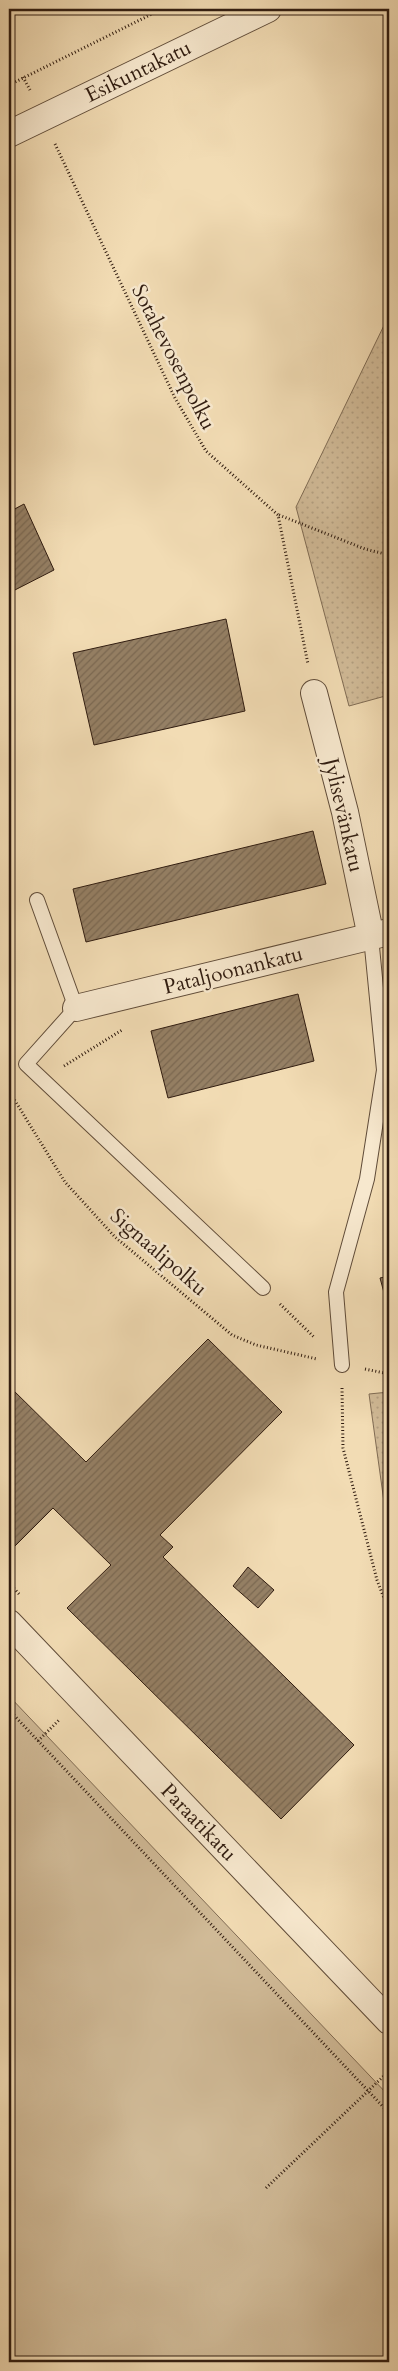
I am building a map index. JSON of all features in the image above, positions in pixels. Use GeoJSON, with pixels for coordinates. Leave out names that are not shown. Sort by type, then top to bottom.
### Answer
{"type":"FeatureCollection","features":[{"type":"Feature","properties":{"kind":"street","name":"Esikuntakatu"},"geometry":{"type":"LineString","coordinates":[[9,134],[268,9]]}},
{"type":"Feature","properties":{"kind":"street","name":"Jylisevänkatu"},"geometry":{"type":"LineString","coordinates":[[314,694],[380,934]]}},
{"type":"Feature","properties":{"kind":"street","name":"Pataljoonankatu"},"geometry":{"type":"LineString","coordinates":[[76,1008],[380,934]]}},
{"type":"Feature","properties":{"kind":"street","name":"Paraatikatu"},"geometry":{"type":"LineString","coordinates":[[9,1623],[389,2021]]}},
{"type":"Feature","properties":{"kind":"lane"},"geometry":{"type":"LineString","coordinates":[[37,900],[76,1008],[26,1064],[263,1288]]}},
{"type":"Feature","properties":{"kind":"lane"},"geometry":{"type":"LineString","coordinates":[[342,1365],[336,1292],[368,1179],[384,1070],[380,934]]}},
{"type":"Feature","properties":{"kind":"path"},"geometry":{"type":"LineString","coordinates":[[9,85],[162,9]]}},
{"type":"Feature","properties":{"kind":"path","name":"Sotahevosenpolku"},"geometry":{"type":"LineString","coordinates":[[24,78],[179,406],[206,451],[278,515]]}},
{"type":"Feature","properties":{"kind":"path"},"geometry":{"type":"LineString","coordinates":[[278,515],[365,549],[389,555]]}},
{"type":"Feature","properties":{"kind":"path"},"geometry":{"type":"LineString","coordinates":[[278,515],[314,694]]}},
{"type":"Feature","properties":{"kind":"path","name":"Signaalipolku"},"geometry":{"type":"LineString","coordinates":[[9,1091],[65,1182],[115,1237],[232,1335],[256,1345],[342,1365]]}},
{"type":"Feature","properties":{"kind":"path"},"geometry":{"type":"LineString","coordinates":[[342,1365],[343,1448],[377,1580],[389,1611]]}},
{"type":"Feature","properties":{"kind":"path"},"geometry":{"type":"LineString","coordinates":[[9,1710],[389,2113]]}},
{"type":"Feature","properties":{"kind":"path"},"geometry":{"type":"LineString","coordinates":[[266,2188],[389,2071]]}},
{"type":"Feature","properties":{"kind":"shaded area"},"geometry":{"type":"Polygon","coordinates":[[[389,315],[389,695],[349,706],[296,507],[389,315]]]}},
{"type":"Feature","properties":{"kind":"shaded area"},"geometry":{"type":"Polygon","coordinates":[[[389,1392],[389,1538],[369,1394],[389,1392]]]}},
{"type":"Feature","properties":{"kind":"shaded area"},"geometry":{"type":"Polygon","coordinates":[[[9,1696],[389,2096],[389,2362],[9,2362],[9,1696]]]}},
{"type":"Feature","properties":{"kind":"building"},"geometry":{"type":"Polygon","coordinates":[[[24,504],[54,570],[9,593],[9,512],[24,504]]]}},
{"type":"Feature","properties":{"kind":"building"},"geometry":{"type":"Polygon","coordinates":[[[226,619],[245,711],[94,745],[73,653],[226,619]]]}},
{"type":"Feature","properties":{"kind":"building"},"geometry":{"type":"Polygon","coordinates":[[[313,831],[326,884],[86,942],[73,889],[313,831]]]}},
{"type":"Feature","properties":{"kind":"building"},"geometry":{"type":"Polygon","coordinates":[[[298,994],[314,1061],[168,1098],[151,1031],[298,994]]]}},
{"type":"Feature","properties":{"kind":"building"},"geometry":{"type":"Polygon","coordinates":[[[389,1276],[389,1311],[380,1278],[389,1276]]]}},
{"type":"Feature","properties":{"kind":"building"},"geometry":{"type":"Polygon","coordinates":[[[208,1339],[282,1412],[160,1535],[173,1547],[163,1557],[354,1745],[281,1819],[67,1608],[111,1565],[53,1508],[15,1546],[9,1539],[9,1386],[86,1462],[208,1339]]]}},
{"type":"Feature","properties":{"kind":"building"},"geometry":{"type":"Polygon","coordinates":[[[248,1567],[274,1590],[258,1608],[233,1586],[248,1567]]]}}]}
